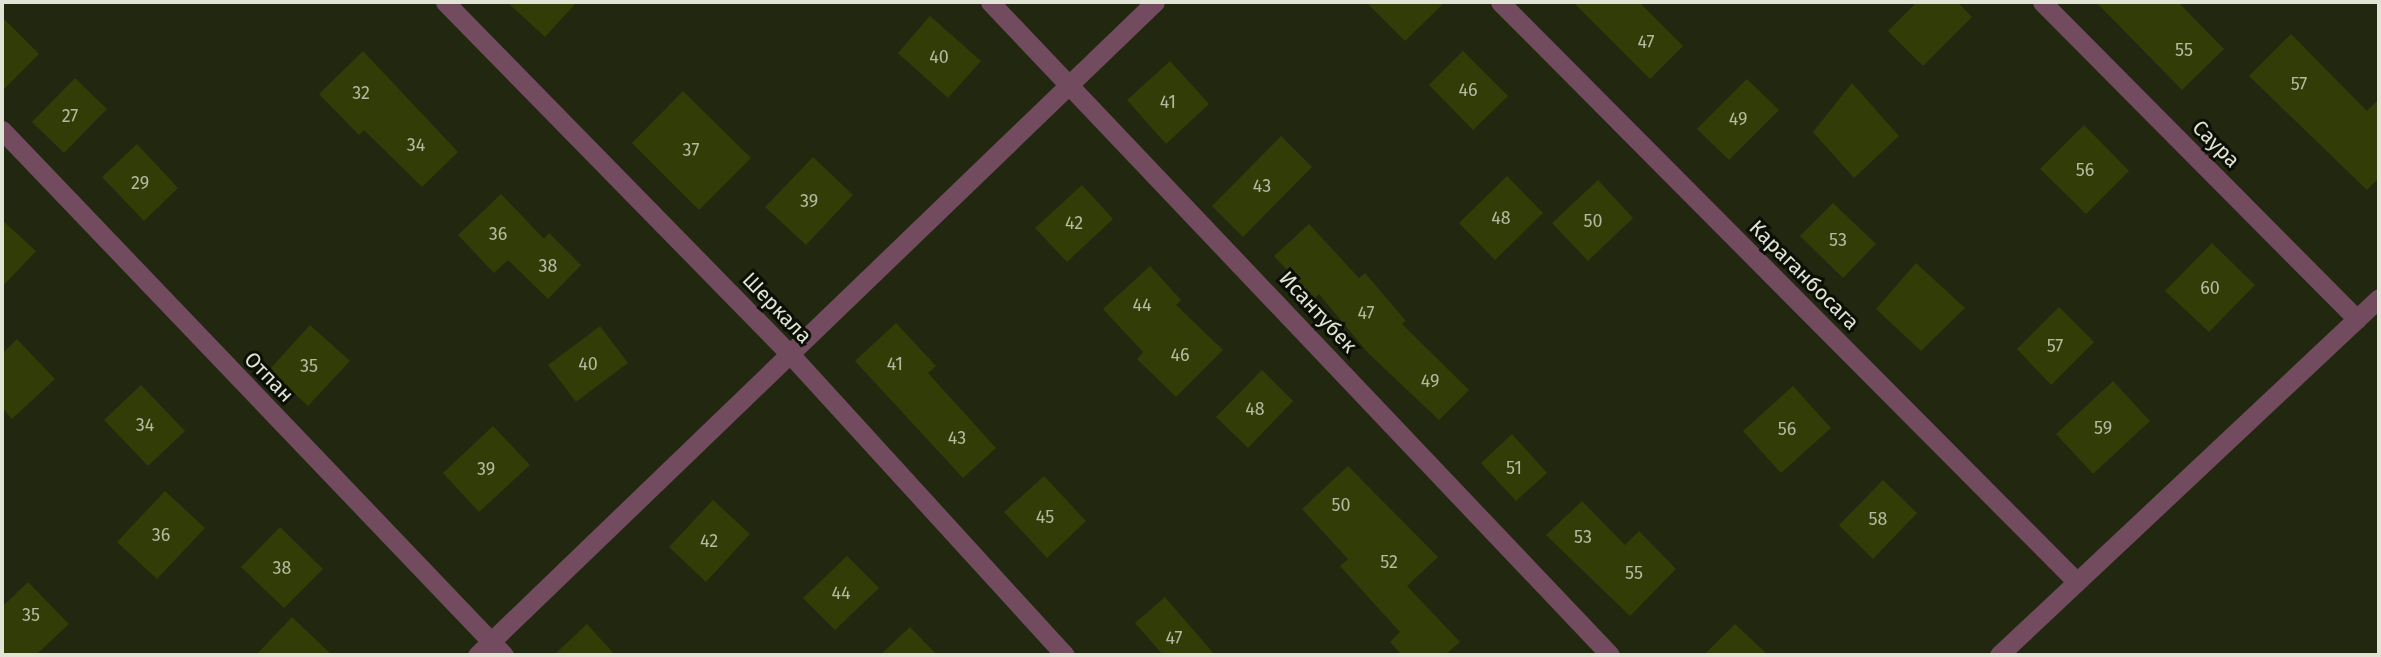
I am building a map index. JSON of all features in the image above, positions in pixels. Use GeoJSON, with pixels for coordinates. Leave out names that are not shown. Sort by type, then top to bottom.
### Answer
{"type":"FeatureCollection","features":[{"type":"Feature","properties":{"kind":"street","name":"Шеркала"},"geometry":{"type":"LineString","coordinates":[[446,2],[789,354],[1065,655]]}},
{"type":"Feature","properties":{"kind":"street","name":"Исантубек"},"geometry":{"type":"LineString","coordinates":[[990,2],[1071,83],[1610,655]]}},
{"type":"Feature","properties":{"kind":"street"},"geometry":{"type":"LineString","coordinates":[[490,651],[789,354],[1155,2]]}},
{"type":"Feature","properties":{"kind":"street","name":"Караганбосага"},"geometry":{"type":"LineString","coordinates":[[1500,2],[2076,581]]}},
{"type":"Feature","properties":{"kind":"street","name":"Саура"},"geometry":{"type":"LineString","coordinates":[[2042,2],[2357,319]]}},
{"type":"Feature","properties":{"kind":"street","name":"Отпан"},"geometry":{"type":"LineString","coordinates":[[2,130],[490,651]]}},
{"type":"Feature","properties":{"kind":"street"},"geometry":{"type":"LineString","coordinates":[[1999,655],[2379,298]]}},
{"type":"Feature","properties":{"kind":"building"},"geometry":{"type":"Polygon","coordinates":[[[507,2],[577,2],[545,37],[507,2]]]}},
{"type":"Feature","properties":{"kind":"building"},"geometry":{"type":"Polygon","coordinates":[[[1366,2],[1445,2],[1405,41],[1366,2]]]}},
{"type":"Feature","properties":{"kind":"building"},"geometry":{"type":"Polygon","coordinates":[[[1573,2],[1639,2],[1683,46],[1650,79],[1573,2]]]}},
{"type":"Feature","properties":{"kind":"building"},"geometry":{"type":"Polygon","coordinates":[[[1917,2],[1957,2],[1972,17],[1923,66],[1888,31],[1917,2]]]}},
{"type":"Feature","properties":{"kind":"building"},"geometry":{"type":"Polygon","coordinates":[[[2096,2],[2178,2],[2224,49],[2182,90],[2096,2]]]}},
{"type":"Feature","properties":{"kind":"building"},"geometry":{"type":"Polygon","coordinates":[[[930,16],[981,61],[948,98],[898,53],[930,16]]]}},
{"type":"Feature","properties":{"kind":"building"},"geometry":{"type":"Polygon","coordinates":[[[2,17],[39,54],[2,91],[2,17]]]}},
{"type":"Feature","properties":{"kind":"building"},"geometry":{"type":"Polygon","coordinates":[[[2291,34],[2367,111],[2379,99],[2379,178],[2367,190],[2249,76],[2291,34]]]}},
{"type":"Feature","properties":{"kind":"building"},"geometry":{"type":"Polygon","coordinates":[[[363,51],[458,152],[422,187],[364,130],[359,135],[319,94],[363,51]]]}},
{"type":"Feature","properties":{"kind":"building"},"geometry":{"type":"Polygon","coordinates":[[[1463,51],[1508,96],[1473,130],[1429,85],[1463,51]]]}},
{"type":"Feature","properties":{"kind":"building"},"geometry":{"type":"Polygon","coordinates":[[[1170,61],[1209,104],[1166,144],[1127,100],[1170,61]]]}},
{"type":"Feature","properties":{"kind":"building"},"geometry":{"type":"Polygon","coordinates":[[[75,78],[107,109],[64,153],[32,122],[75,78]]]}},
{"type":"Feature","properties":{"kind":"building"},"geometry":{"type":"Polygon","coordinates":[[[1747,79],[1779,110],[1729,160],[1697,129],[1747,79]]]}},
{"type":"Feature","properties":{"kind":"building"},"geometry":{"type":"Polygon","coordinates":[[[1852,83],[1899,136],[1854,178],[1813,132],[1852,83]]]}},
{"type":"Feature","properties":{"kind":"building"},"geometry":{"type":"Polygon","coordinates":[[[683,91],[751,158],[699,210],[632,143],[683,91]]]}},
{"type":"Feature","properties":{"kind":"building"},"geometry":{"type":"Polygon","coordinates":[[[2084,125],[2129,171],[2086,214],[2040,169],[2084,125]]]}},
{"type":"Feature","properties":{"kind":"building"},"geometry":{"type":"Polygon","coordinates":[[[1281,136],[1312,167],[1243,237],[1212,206],[1281,136]]]}},
{"type":"Feature","properties":{"kind":"building"},"geometry":{"type":"Polygon","coordinates":[[[137,144],[178,188],[144,221],[102,177],[137,144]]]}},
{"type":"Feature","properties":{"kind":"building"},"geometry":{"type":"Polygon","coordinates":[[[813,157],[853,195],[806,245],[765,207],[813,157]]]}},
{"type":"Feature","properties":{"kind":"building"},"geometry":{"type":"Polygon","coordinates":[[[1507,176],[1543,213],[1495,260],[1459,223],[1507,176]]]}},
{"type":"Feature","properties":{"kind":"building"},"geometry":{"type":"Polygon","coordinates":[[[1598,180],[1633,218],[1588,261],[1552,223],[1598,180]]]}},
{"type":"Feature","properties":{"kind":"building"},"geometry":{"type":"Polygon","coordinates":[[[1082,185],[1113,219],[1067,262],[1035,228],[1082,185]]]}},
{"type":"Feature","properties":{"kind":"building"},"geometry":{"type":"Polygon","coordinates":[[[501,194],[544,239],[549,233],[581,265],[548,299],[508,260],[494,273],[458,235],[501,194]]]}},
{"type":"Feature","properties":{"kind":"building"},"geometry":{"type":"Polygon","coordinates":[[[1833,203],[1876,244],[1843,278],[1800,236],[1833,203]]]}},
{"type":"Feature","properties":{"kind":"building"},"geometry":{"type":"Polygon","coordinates":[[[2,220],[36,251],[2,287],[2,220]]]}},
{"type":"Feature","properties":{"kind":"building"},"geometry":{"type":"Polygon","coordinates":[[[1309,224],[1359,278],[1365,273],[1406,321],[1402,324],[1469,390],[1439,420],[1368,353],[1319,294],[1314,299],[1274,256],[1309,224]]]}},
{"type":"Feature","properties":{"kind":"building"},"geometry":{"type":"Polygon","coordinates":[[[2212,243],[2255,285],[2209,332],[2165,291],[2212,243]]]}},
{"type":"Feature","properties":{"kind":"building"},"geometry":{"type":"Polygon","coordinates":[[[1916,263],[1965,308],[1921,351],[1876,309],[1916,263]]]}},
{"type":"Feature","properties":{"kind":"building"},"geometry":{"type":"Polygon","coordinates":[[[1150,266],[1181,300],[1176,305],[1223,350],[1176,397],[1137,359],[1143,352],[1103,309],[1150,266]]]}},
{"type":"Feature","properties":{"kind":"building"},"geometry":{"type":"Polygon","coordinates":[[[2059,307],[2094,342],[2051,385],[2017,349],[2059,307]]]}},
{"type":"Feature","properties":{"kind":"building"},"geometry":{"type":"Polygon","coordinates":[[[896,323],[936,366],[928,373],[996,448],[963,478],[855,361],[896,323]]]}},
{"type":"Feature","properties":{"kind":"building"},"geometry":{"type":"Polygon","coordinates":[[[310,325],[350,361],[308,406],[269,370],[310,325]]]}},
{"type":"Feature","properties":{"kind":"building"},"geometry":{"type":"Polygon","coordinates":[[[600,326],[628,363],[576,402],[548,365],[600,326]]]}},
{"type":"Feature","properties":{"kind":"building"},"geometry":{"type":"Polygon","coordinates":[[[17,339],[55,379],[12,419],[2,408],[2,354],[17,339]]]}},
{"type":"Feature","properties":{"kind":"building"},"geometry":{"type":"Polygon","coordinates":[[[1262,370],[1293,401],[1248,448],[1216,417],[1262,370]]]}},
{"type":"Feature","properties":{"kind":"building"},"geometry":{"type":"Polygon","coordinates":[[[2113,381],[2150,421],[2093,474],[2056,434],[2113,381]]]}},
{"type":"Feature","properties":{"kind":"building"},"geometry":{"type":"Polygon","coordinates":[[[141,385],[185,431],[148,466],[104,420],[141,385]]]}},
{"type":"Feature","properties":{"kind":"building"},"geometry":{"type":"Polygon","coordinates":[[[1793,386],[1831,428],[1781,473],[1743,431],[1793,386]]]}},
{"type":"Feature","properties":{"kind":"building"},"geometry":{"type":"Polygon","coordinates":[[[493,426],[530,465],[479,512],[443,473],[493,426]]]}},
{"type":"Feature","properties":{"kind":"building"},"geometry":{"type":"Polygon","coordinates":[[[1512,434],[1547,473],[1516,501],[1481,463],[1512,434]]]}},
{"type":"Feature","properties":{"kind":"building"},"geometry":{"type":"Polygon","coordinates":[[[1348,466],[1438,557],[1407,586],[1460,642],[1445,655],[1402,655],[1390,642],[1400,632],[1340,566],[1348,559],[1302,509],[1348,466]]]}},
{"type":"Feature","properties":{"kind":"building"},"geometry":{"type":"Polygon","coordinates":[[[1044,476],[1086,521],[1047,558],[1004,512],[1044,476]]]}},
{"type":"Feature","properties":{"kind":"building"},"geometry":{"type":"Polygon","coordinates":[[[1883,480],[1917,513],[1873,559],[1839,525],[1883,480]]]}},
{"type":"Feature","properties":{"kind":"building"},"geometry":{"type":"Polygon","coordinates":[[[165,491],[205,528],[157,579],[117,542],[165,491]]]}},
{"type":"Feature","properties":{"kind":"building"},"geometry":{"type":"Polygon","coordinates":[[[713,500],[750,534],[706,582],[669,547],[713,500]]]}},
{"type":"Feature","properties":{"kind":"building"},"geometry":{"type":"Polygon","coordinates":[[[1582,501],[1625,545],[1639,531],[1676,569],[1630,616],[1546,535],[1582,501]]]}},
{"type":"Feature","properties":{"kind":"building"},"geometry":{"type":"Polygon","coordinates":[[[280,527],[323,569],[284,608],[241,567],[280,527]]]}},
{"type":"Feature","properties":{"kind":"building"},"geometry":{"type":"Polygon","coordinates":[[[847,556],[879,588],[835,630],[803,598],[847,556]]]}},
{"type":"Feature","properties":{"kind":"building"},"geometry":{"type":"Polygon","coordinates":[[[28,582],[69,624],[36,655],[2,655],[2,607],[28,582]]]}},
{"type":"Feature","properties":{"kind":"building"},"geometry":{"type":"Polygon","coordinates":[[[1165,597],[1215,655],[1163,655],[1135,623],[1165,597]]]}},
{"type":"Feature","properties":{"kind":"building"},"geometry":{"type":"Polygon","coordinates":[[[292,617],[332,655],[256,655],[292,617]]]}},
{"type":"Feature","properties":{"kind":"building"},"geometry":{"type":"Polygon","coordinates":[[[587,624],[615,655],[554,655],[587,624]]]}},
{"type":"Feature","properties":{"kind":"building"},"geometry":{"type":"Polygon","coordinates":[[[1735,624],[1768,655],[1704,655],[1735,624]]]}},
{"type":"Feature","properties":{"kind":"building"},"geometry":{"type":"Polygon","coordinates":[[[910,627],[937,655],[880,655],[910,627]]]}}]}
